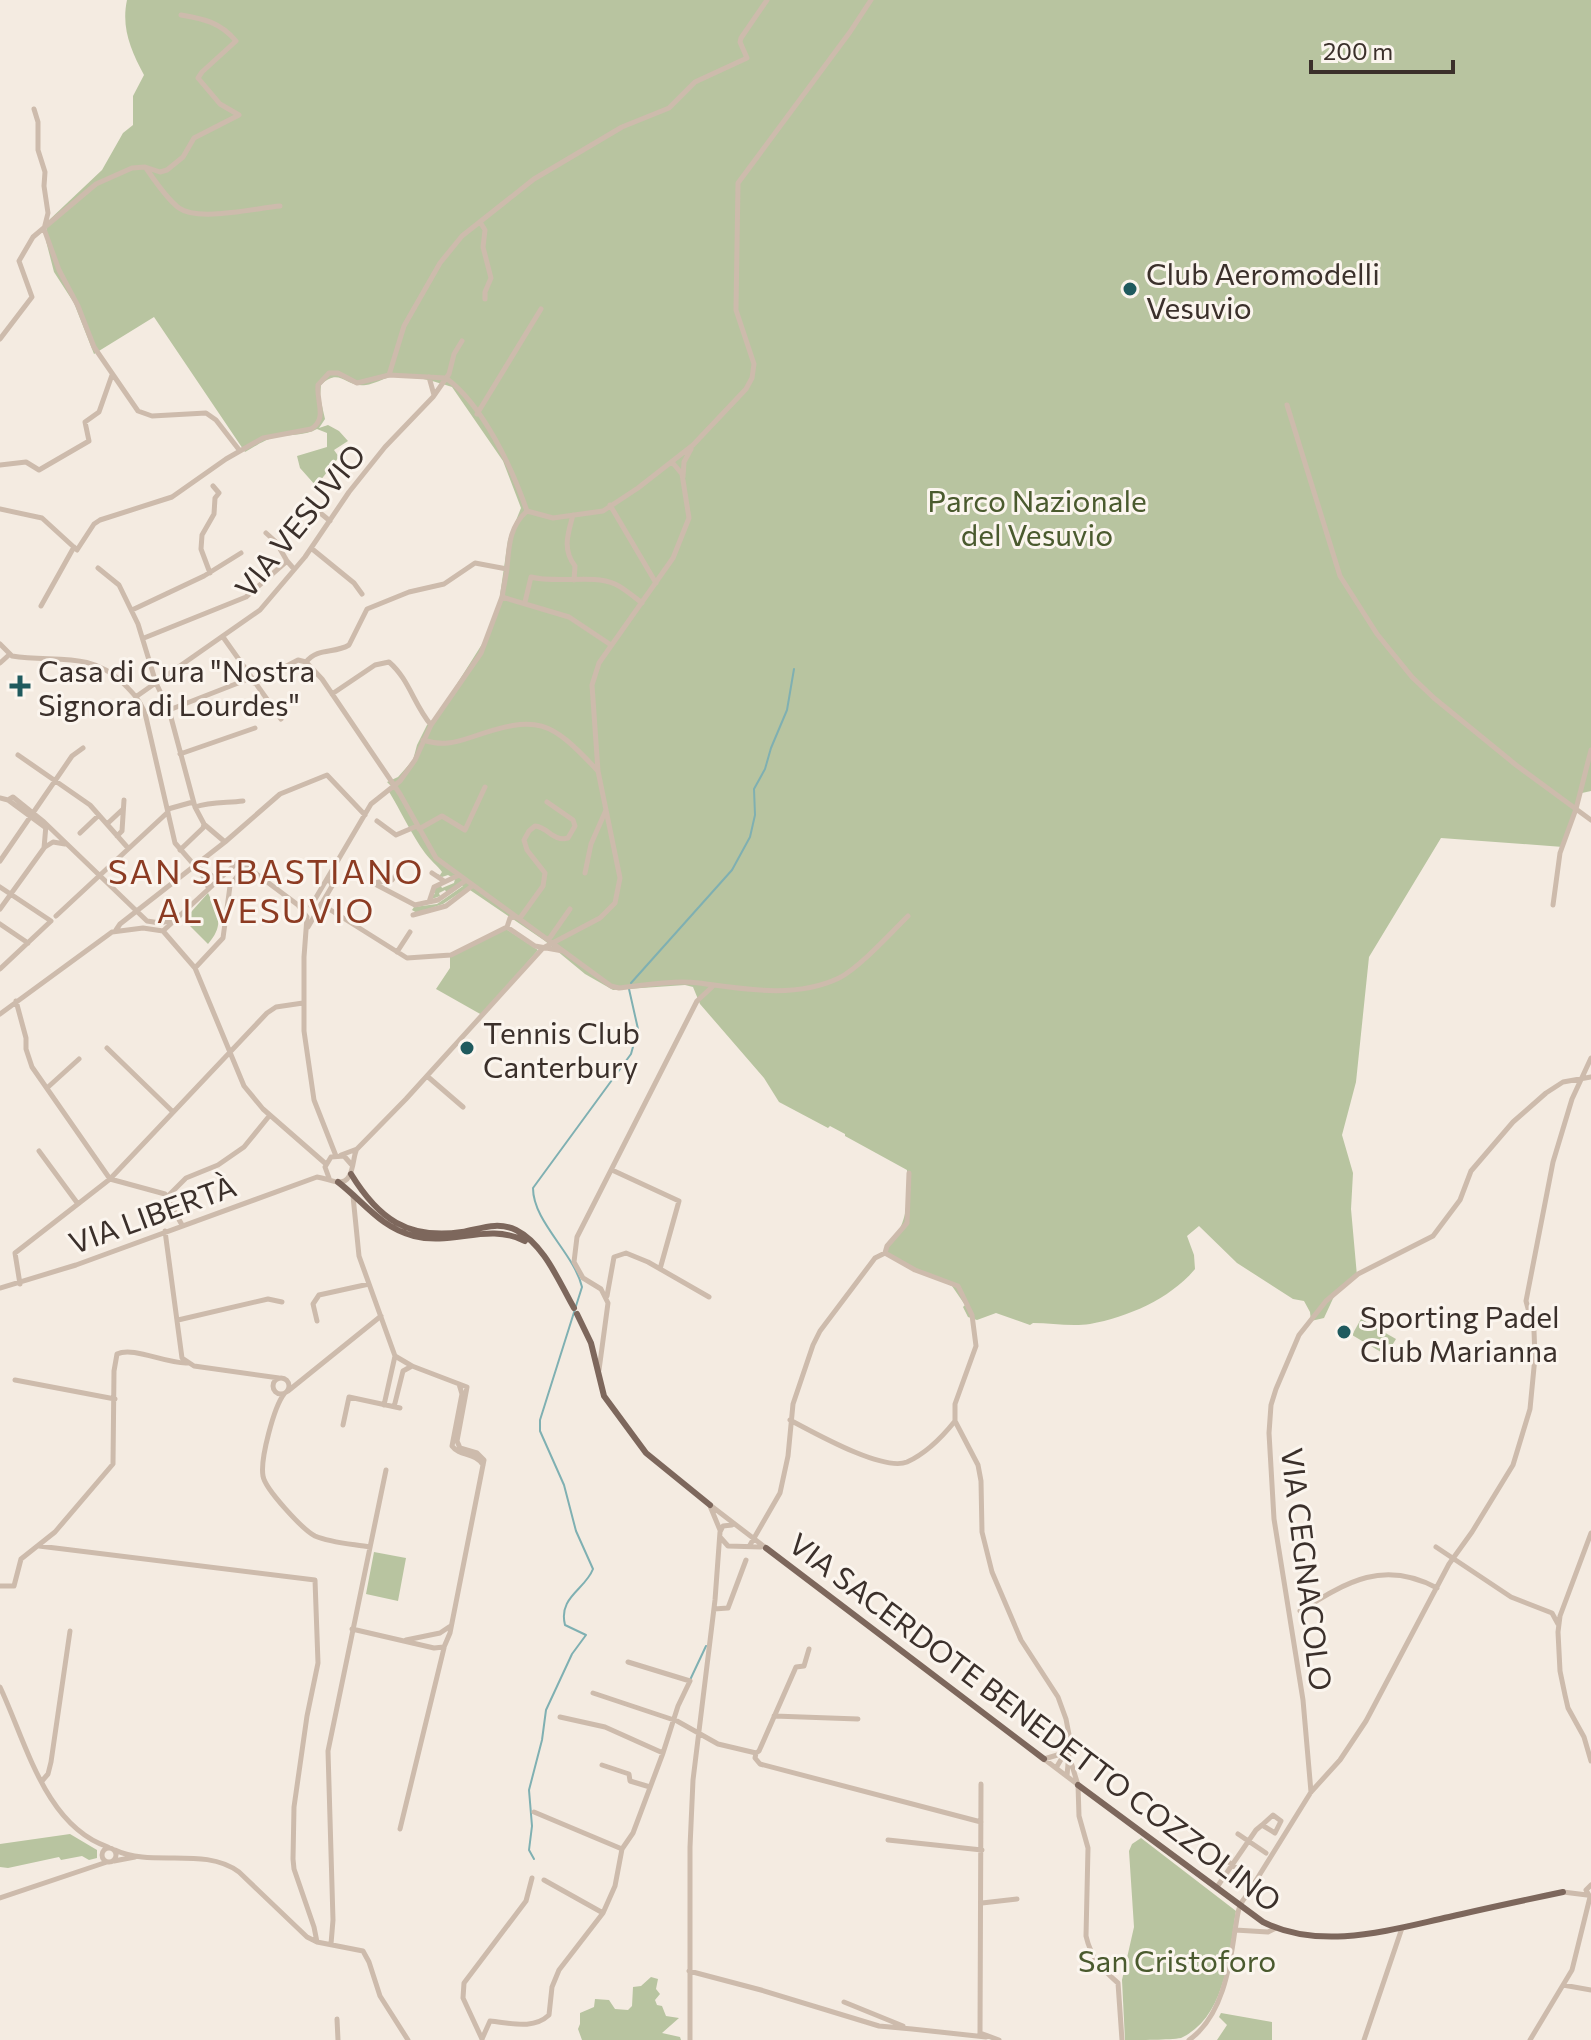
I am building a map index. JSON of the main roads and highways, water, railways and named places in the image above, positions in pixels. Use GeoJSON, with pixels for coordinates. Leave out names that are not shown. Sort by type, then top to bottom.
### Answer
{"type":"FeatureCollection","features":[{"type":"Feature","properties":{"kind":"main road"},"geometry":{"type":"LineString","coordinates":[[351,1174],[376,1210],[404,1226],[447,1233],[497,1225],[517,1231],[535,1247],[543,1255],[576,1311],[591,1343],[604,1396],[646,1453],[710,1505]]}},
{"type":"Feature","properties":{"kind":"main road"},"geometry":{"type":"LineString","coordinates":[[338,1182],[369,1212],[391,1227],[416,1237],[443,1239],[496,1232],[517,1237],[535,1247]]}},
{"type":"Feature","properties":{"kind":"main road","name":"VIA SACERDOTE BENEDETTO COZZOLINO"},"geometry":{"type":"LineString","coordinates":[[766,1548],[1044,1759]]}},
{"type":"Feature","properties":{"kind":"main road","name":"VIA SACERDOTE BENEDETTO COZZOLINO"},"geometry":{"type":"LineString","coordinates":[[1078,1785],[1276,1928],[1330,1937],[1402,1928],[1563,1892]]}},
{"type":"Feature","properties":{"kind":"waterway"},"geometry":{"type":"LineString","coordinates":[[631,983],[732,870],[750,837],[755,815],[754,789],[765,769],[787,710],[794,669]]}},
{"type":"Feature","properties":{"kind":"waterway"},"geometry":{"type":"LineString","coordinates":[[534,1859],[529,1850],[532,1826],[529,1790],[546,1710],[572,1654],[586,1635],[565,1625],[565,1607],[593,1569],[576,1531],[564,1485],[540,1431],[540,1420],[582,1287],[578,1274],[540,1213],[533,1188],[631,1054],[638,1029],[629,989]]}},
{"type":"Feature","properties":{"kind":"waterway"},"geometry":{"type":"LineString","coordinates":[[690,1680],[706,1646]]}},
{"type":"Feature","properties":{"kind":"place","name":"Club Aeromodelli Vesuvio"},"geometry":{"type":"Point","coordinates":[1130,289]}},
{"type":"Feature","properties":{"kind":"place","name":"Casa di Cura \"Nostra Signora di Lourdes\""},"geometry":{"type":"Point","coordinates":[20,686]}},
{"type":"Feature","properties":{"kind":"place","name":"Tennis Club Canterbury"},"geometry":{"type":"Point","coordinates":[467,1048]}},
{"type":"Feature","properties":{"kind":"place","name":"Sporting Padel Club Marianna"},"geometry":{"type":"Point","coordinates":[1344,1332]}},
{"type":"Feature","properties":{"kind":"district","name":"SAN SEBASTIANO AL VESUVIO"},"geometry":{"type":"Point","coordinates":[266,890]}},
{"type":"Feature","properties":{"kind":"park label","name":"Parco Nazionale del Vesuvio"},"geometry":{"type":"Point","coordinates":[1037,516]}},
{"type":"Feature","properties":{"kind":"park label","name":"San Cristoforo"},"geometry":{"type":"Point","coordinates":[1177,1959]}}]}
